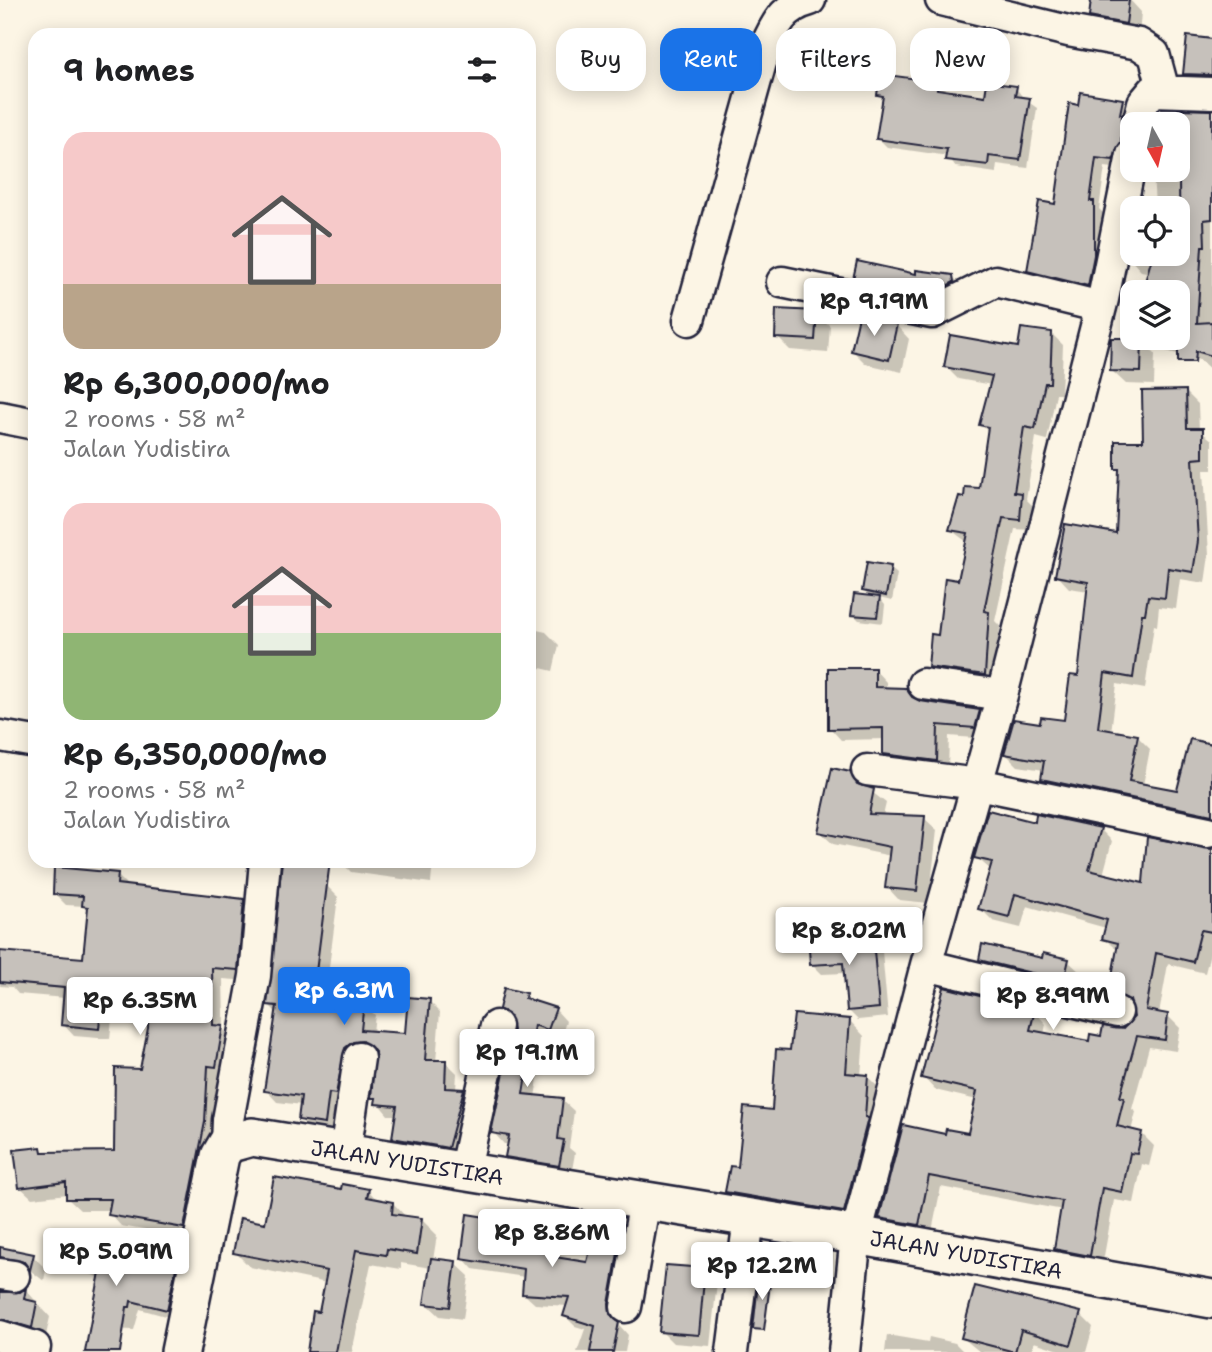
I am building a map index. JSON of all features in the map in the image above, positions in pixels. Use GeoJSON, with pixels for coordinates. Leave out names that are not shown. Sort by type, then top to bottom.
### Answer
{"type":"FeatureCollection","features":[{"type":"Feature","properties":{"kind":"street"},"geometry":{"type":"LineString","coordinates":[[689,320],[765,48],[776,24],[786,11],[810,0]]}},
{"type":"Feature","properties":{"kind":"street"},"geometry":{"type":"LineString","coordinates":[[941,0],[1068,32],[1139,44],[1154,54],[1164,91]]}},
{"type":"Feature","properties":{"kind":"street"},"geometry":{"type":"LineString","coordinates":[[1141,112],[1143,103],[1153,91],[1212,93]]}},
{"type":"Feature","properties":{"kind":"street"},"geometry":{"type":"LineString","coordinates":[[844,1352],[856,1235],[926,965],[1002,695],[1101,307],[1126,182]]}},
{"type":"Feature","properties":{"kind":"street"},"geometry":{"type":"LineString","coordinates":[[782,282],[932,313],[996,281],[1101,307]]}},
{"type":"Feature","properties":{"kind":"street"},"geometry":{"type":"LineString","coordinates":[[0,417],[28,423]]}},
{"type":"Feature","properties":{"kind":"street"},"geometry":{"type":"LineString","coordinates":[[923,684],[1002,695]]}},
{"type":"Feature","properties":{"kind":"street"},"geometry":{"type":"LineString","coordinates":[[0,736],[28,740]]}},
{"type":"Feature","properties":{"kind":"street"},"geometry":{"type":"LineString","coordinates":[[867,770],[978,784],[1208,832]]}},
{"type":"Feature","properties":{"kind":"street"},"geometry":{"type":"LineString","coordinates":[[180,1352],[214,1179],[227,1144],[228,1120],[255,976],[264,868]]}},
{"type":"Feature","properties":{"kind":"street"},"geometry":{"type":"LineString","coordinates":[[926,965],[1117,1012]]}},
{"type":"Feature","properties":{"kind":"street"},"geometry":{"type":"LineString","coordinates":[[464,1173],[496,1026]]}},
{"type":"Feature","properties":{"kind":"street"},"geometry":{"type":"LineString","coordinates":[[345,1153],[359,1058]]}},
{"type":"Feature","properties":{"kind":"street","name":"JALAN YUDISTIRA"},"geometry":{"type":"LineString","coordinates":[[227,1144],[252,1137],[856,1235],[1212,1299]]}},
{"type":"Feature","properties":{"kind":"street"},"geometry":{"type":"LineString","coordinates":[[626,1307],[645,1200]]}},
{"type":"Feature","properties":{"kind":"street"},"geometry":{"type":"LineString","coordinates":[[733,1352],[749,1219]]}},
{"type":"Feature","properties":{"kind":"street"},"geometry":{"type":"LineString","coordinates":[[0,1336],[35,1347]]}},
{"type":"Feature","properties":{"kind":"building"},"geometry":{"type":"Polygon","coordinates":[[[1091,0],[1129,0],[1126,24],[1089,17],[1091,0]]]}},
{"type":"Feature","properties":{"kind":"building"},"geometry":{"type":"Polygon","coordinates":[[[1187,36],[1212,39],[1212,75],[1183,74],[1187,36]]]}},
{"type":"Feature","properties":{"kind":"building"},"geometry":{"type":"Polygon","coordinates":[[[896,76],[910,78],[910,91],[951,91],[985,96],[986,91],[1010,91],[1010,85],[1017,86],[1015,96],[1030,98],[1020,160],[989,156],[988,165],[945,160],[947,149],[876,139],[883,96],[877,95],[878,91],[896,91],[896,76]]]}},
{"type":"Feature","properties":{"kind":"building"},"geometry":{"type":"Polygon","coordinates":[[[1080,92],[1123,99],[1120,112],[1120,144],[1113,160],[1096,158],[1090,201],[1094,201],[1094,255],[1088,286],[1027,271],[1039,201],[1055,204],[1069,103],[1078,105],[1080,92]]]}},
{"type":"Feature","properties":{"kind":"building"},"geometry":{"type":"Polygon","coordinates":[[[1178,109],[1212,110],[1212,219],[1204,220],[1205,246],[1202,246],[1197,323],[1212,322],[1212,356],[1196,351],[1195,362],[1178,362],[1178,350],[1190,350],[1190,280],[1145,280],[1150,266],[1190,266],[1190,196],[1179,196],[1179,182],[1190,182],[1190,112],[1178,112],[1178,109]]]}},
{"type":"Feature","properties":{"kind":"building"},"geometry":{"type":"Polygon","coordinates":[[[857,261],[916,274],[916,270],[953,275],[954,282],[930,295],[853,279],[857,261]]]}},
{"type":"Feature","properties":{"kind":"building"},"geometry":{"type":"Polygon","coordinates":[[[776,309],[817,311],[815,340],[775,338],[776,309]]]}},
{"type":"Feature","properties":{"kind":"building"},"geometry":{"type":"Polygon","coordinates":[[[859,316],[897,324],[889,360],[851,351],[859,316]]]}},
{"type":"Feature","properties":{"kind":"building"},"geometry":{"type":"Polygon","coordinates":[[[1021,328],[1052,332],[1050,383],[1045,383],[1035,429],[1024,427],[1014,492],[1022,493],[1020,520],[1003,518],[984,611],[989,612],[985,675],[928,667],[931,634],[938,635],[945,578],[958,580],[968,533],[949,530],[959,496],[964,497],[965,487],[979,488],[988,427],[979,425],[992,376],[944,367],[950,335],[1018,347],[1021,328]]]}},
{"type":"Feature","properties":{"kind":"building"},"geometry":{"type":"Polygon","coordinates":[[[1111,338],[1120,338],[1120,350],[1142,350],[1141,372],[1110,371],[1111,338]]]}},
{"type":"Feature","properties":{"kind":"building"},"geometry":{"type":"Polygon","coordinates":[[[1186,390],[1187,428],[1203,428],[1203,458],[1193,459],[1198,541],[1193,572],[1168,568],[1165,598],[1148,596],[1145,614],[1142,614],[1133,678],[1105,673],[1098,728],[1138,735],[1129,781],[1177,790],[1190,739],[1212,744],[1212,815],[1041,779],[1044,761],[1004,754],[1014,719],[1040,723],[1041,717],[1064,720],[1070,675],[1078,676],[1088,582],[1055,576],[1065,524],[1116,533],[1119,469],[1115,469],[1115,441],[1143,441],[1142,391],[1186,390]]]}},
{"type":"Feature","properties":{"kind":"building"},"geometry":{"type":"Polygon","coordinates":[[[867,562],[891,566],[886,596],[862,591],[867,562]]]}},
{"type":"Feature","properties":{"kind":"building"},"geometry":{"type":"Polygon","coordinates":[[[854,594],[880,597],[877,617],[851,615],[854,594]]]}},
{"type":"Feature","properties":{"kind":"building"},"geometry":{"type":"Polygon","coordinates":[[[828,668],[875,668],[875,687],[906,688],[912,697],[920,701],[980,710],[975,728],[938,725],[937,761],[883,754],[883,728],[828,729],[828,668]]]}},
{"type":"Feature","properties":{"kind":"building"},"geometry":{"type":"Polygon","coordinates":[[[832,768],[850,772],[857,784],[874,789],[869,814],[925,816],[917,891],[885,888],[890,847],[818,832],[832,768]]]}},
{"type":"Feature","properties":{"kind":"building"},"geometry":{"type":"Polygon","coordinates":[[[988,810],[1035,822],[1036,814],[1101,828],[1089,870],[1143,883],[1147,837],[1212,849],[1212,932],[1201,930],[1193,962],[1156,953],[1146,1010],[1168,1014],[1165,1040],[1137,1036],[1120,1097],[1124,1098],[1117,1126],[1142,1132],[1137,1154],[1130,1153],[1122,1192],[1102,1188],[1090,1256],[1054,1249],[1062,1201],[929,1176],[919,1225],[879,1218],[903,1125],[945,1134],[946,1129],[968,1133],[977,1091],[921,1078],[944,987],[1035,1010],[1030,1030],[1089,1041],[1090,1034],[1101,1036],[1103,1026],[1123,1029],[1134,1017],[1130,1000],[1109,992],[1118,943],[1102,939],[1107,920],[1015,894],[1009,917],[978,909],[992,862],[974,858],[988,810]]]}},
{"type":"Feature","properties":{"kind":"building"},"geometry":{"type":"Polygon","coordinates":[[[54,868],[65,868],[118,873],[117,884],[244,899],[238,970],[212,968],[213,1025],[223,1026],[216,1067],[208,1066],[205,1122],[184,1228],[108,1215],[111,1199],[66,1199],[66,1182],[19,1188],[14,1150],[41,1147],[42,1152],[114,1151],[115,1068],[140,1069],[148,1028],[149,987],[103,987],[99,1029],[61,1025],[64,988],[0,982],[0,951],[83,958],[88,907],[82,906],[83,896],[53,894],[54,868]]]}},
{"type":"Feature","properties":{"kind":"building"},"geometry":{"type":"Polygon","coordinates":[[[281,868],[329,868],[316,972],[334,974],[332,998],[364,1002],[361,1030],[405,1033],[408,997],[430,999],[425,1060],[446,1060],[445,1088],[464,1089],[448,1148],[392,1138],[397,1106],[375,1104],[376,1098],[371,1098],[375,1052],[362,1041],[353,1042],[345,1048],[336,1094],[329,1093],[325,1124],[298,1120],[301,1096],[264,1091],[277,1006],[267,1005],[281,868]]]}},
{"type":"Feature","properties":{"kind":"building"},"geometry":{"type":"Polygon","coordinates":[[[829,931],[830,941],[873,939],[879,1008],[847,1011],[843,963],[810,965],[808,932],[829,931]]]}},
{"type":"Feature","properties":{"kind":"building"},"geometry":{"type":"Polygon","coordinates":[[[982,944],[1042,958],[1043,953],[1069,959],[1064,981],[979,960],[982,944]]]}},
{"type":"Feature","properties":{"kind":"building"},"geometry":{"type":"Polygon","coordinates":[[[504,988],[526,993],[525,998],[556,1008],[548,1030],[534,1025],[523,1094],[563,1098],[558,1139],[564,1140],[559,1166],[505,1157],[509,1136],[491,1133],[513,1030],[508,1014],[499,1009],[504,988]]]}},
{"type":"Feature","properties":{"kind":"building"},"geometry":{"type":"Polygon","coordinates":[[[794,1014],[850,1019],[846,1073],[868,1075],[865,1117],[868,1118],[844,1212],[725,1192],[730,1166],[738,1167],[744,1107],[772,1110],[776,1049],[790,1050],[794,1014]]]}},
{"type":"Feature","properties":{"kind":"building"},"geometry":{"type":"Polygon","coordinates":[[[274,1177],[341,1189],[342,1184],[369,1189],[367,1197],[393,1202],[392,1214],[422,1218],[417,1254],[387,1249],[386,1255],[356,1250],[336,1352],[307,1352],[313,1311],[319,1312],[327,1271],[233,1253],[240,1218],[265,1223],[274,1177]]]}},
{"type":"Feature","properties":{"kind":"building"},"geometry":{"type":"Polygon","coordinates":[[[467,1214],[522,1223],[522,1219],[547,1221],[548,1256],[587,1262],[595,1230],[621,1236],[609,1304],[610,1314],[619,1322],[613,1352],[590,1352],[595,1326],[563,1316],[569,1297],[522,1294],[524,1269],[461,1259],[467,1214]]]}},
{"type":"Feature","properties":{"kind":"building"},"geometry":{"type":"Polygon","coordinates":[[[54,1235],[176,1268],[167,1310],[131,1301],[130,1307],[127,1307],[120,1352],[85,1352],[100,1272],[47,1254],[54,1235]]]}},
{"type":"Feature","properties":{"kind":"building"},"geometry":{"type":"Polygon","coordinates":[[[0,1247],[34,1254],[30,1270],[24,1262],[0,1257],[0,1247]]]}},
{"type":"Feature","properties":{"kind":"building"},"geometry":{"type":"Polygon","coordinates":[[[431,1258],[456,1261],[450,1307],[424,1304],[431,1258]]]}},
{"type":"Feature","properties":{"kind":"building"},"geometry":{"type":"Polygon","coordinates":[[[666,1265],[705,1268],[699,1335],[659,1332],[666,1265]]]}},
{"type":"Feature","properties":{"kind":"building"},"geometry":{"type":"Polygon","coordinates":[[[759,1274],[771,1276],[764,1330],[753,1329],[759,1274]]]}},
{"type":"Feature","properties":{"kind":"building"},"geometry":{"type":"Polygon","coordinates":[[[975,1286],[1081,1312],[1071,1345],[1021,1330],[1015,1352],[961,1338],[975,1286]]]}},
{"type":"Feature","properties":{"kind":"building"},"geometry":{"type":"Polygon","coordinates":[[[26,1288],[24,1299],[37,1302],[32,1328],[0,1319],[0,1292],[20,1292],[26,1288]]]}}]}
